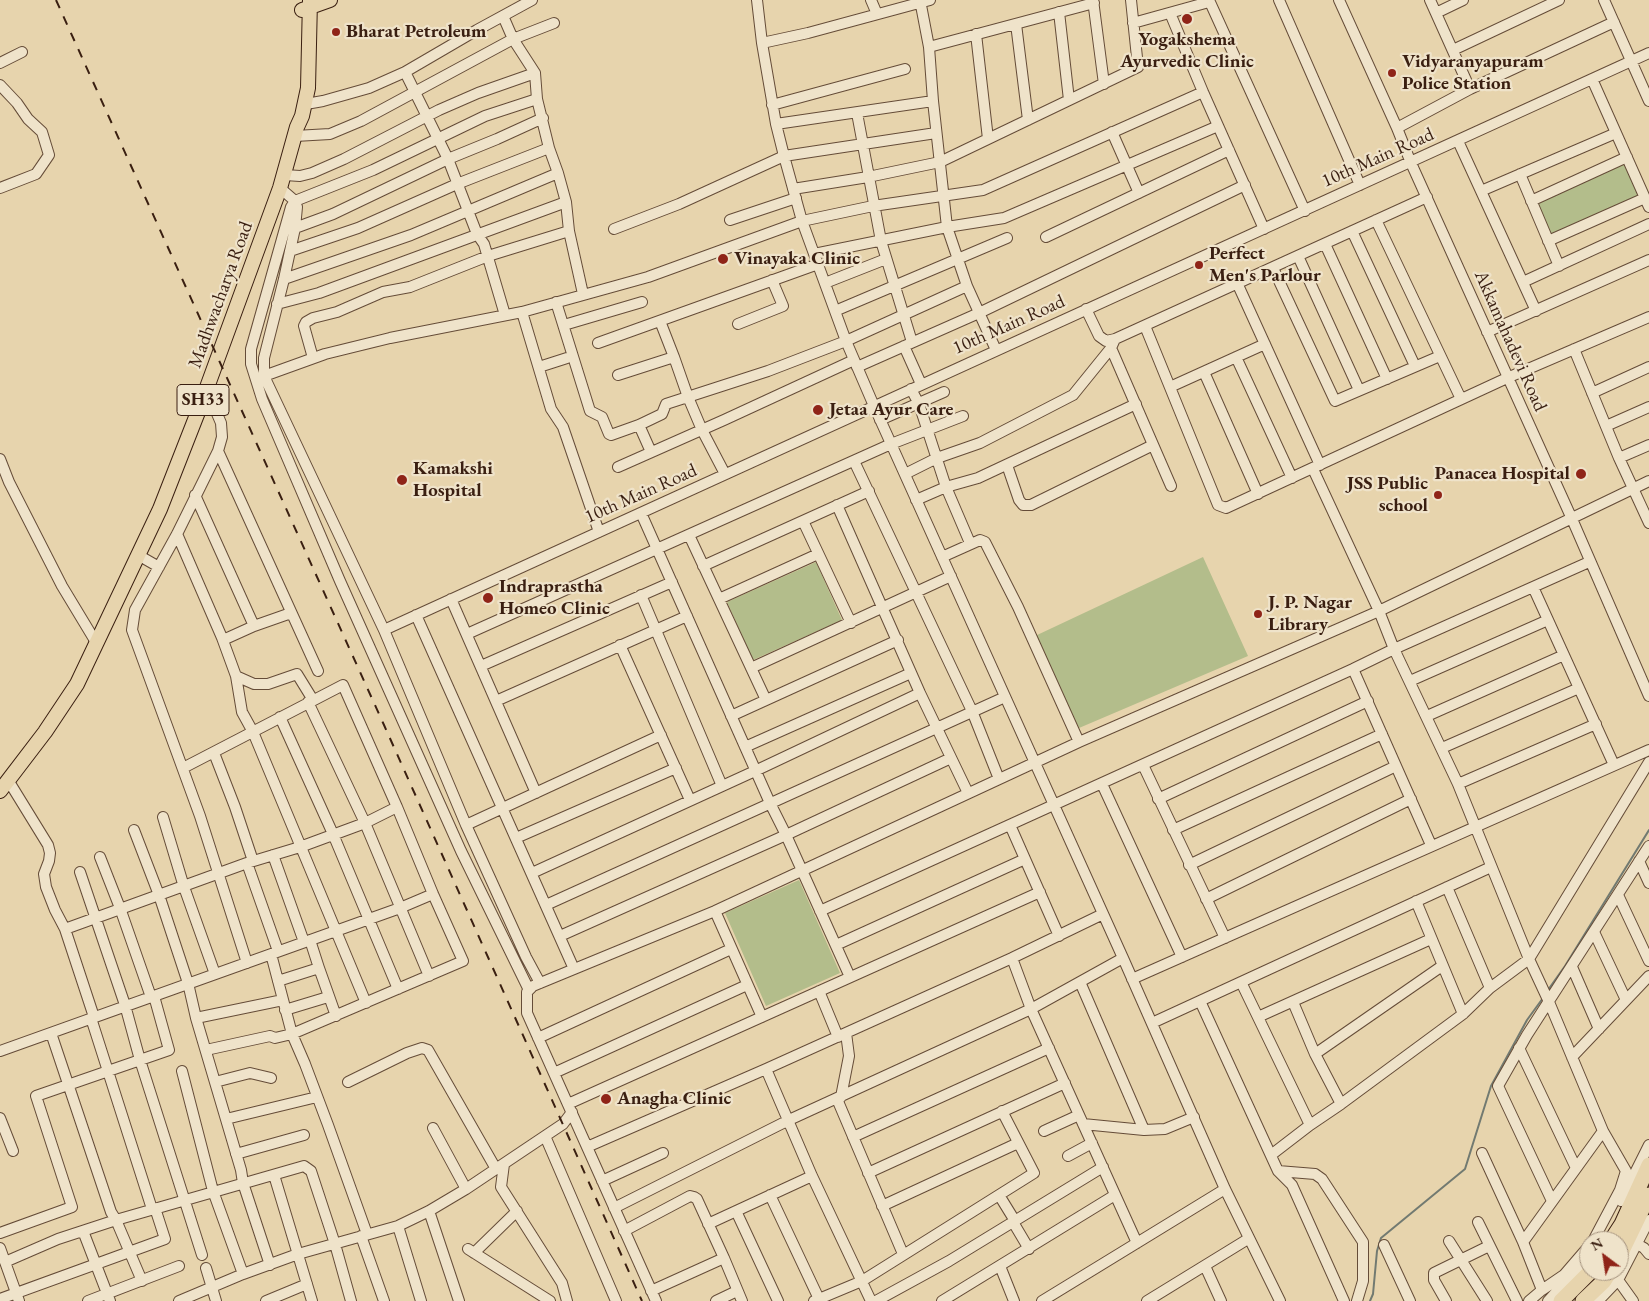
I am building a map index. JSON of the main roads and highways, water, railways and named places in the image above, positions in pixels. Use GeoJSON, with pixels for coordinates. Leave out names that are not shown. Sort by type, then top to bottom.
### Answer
{"type":"FeatureCollection","features":[{"type":"Feature","properties":{"kind":"highway"},"geometry":{"type":"LineString","coordinates":[[1617,1231],[1649,1165]]}},
{"type":"Feature","properties":{"kind":"highway"},"geometry":{"type":"LineString","coordinates":[[1629,1236],[1649,1195]]}},
{"type":"Feature","properties":{"kind":"highway"},"geometry":{"type":"LineString","coordinates":[[1561,1301],[1581,1281]]}},
{"type":"Feature","properties":{"kind":"highway"},"geometry":{"type":"LineString","coordinates":[[1583,1301],[1604,1281]]}},
{"type":"Feature","properties":{"kind":"main road"},"geometry":{"type":"LineString","coordinates":[[304,4],[330,0]]}},
{"type":"Feature","properties":{"kind":"main road","name":"Madhwacharya Road"},"geometry":{"type":"LineString","coordinates":[[3,783],[29,740],[70,680],[86,664],[97,644],[160,509],[205,395],[283,182],[296,131],[306,104],[308,88],[304,4]]}},
{"type":"Feature","properties":{"kind":"main road","name":"Madhwacharya Road"},"geometry":{"type":"LineString","coordinates":[[296,131],[294,119],[304,4]]}},
{"type":"Feature","properties":{"kind":"waterway"},"geometry":{"type":"LineString","coordinates":[[1548,990],[1565,966],[1649,830]]}},
{"type":"Feature","properties":{"kind":"waterway"},"geometry":{"type":"LineString","coordinates":[[1370,1301],[1373,1294],[1377,1251],[1381,1238],[1465,1169],[1491,1086],[1527,1020],[1543,998]]}},
{"type":"Feature","properties":{"kind":"railway"},"geometry":{"type":"LineString","coordinates":[[56,0],[642,1301]]}},
{"type":"Feature","properties":{"kind":"place","name":"Yogakshema Ayurvedic Clinic"},"geometry":{"type":"Point","coordinates":[1187,19]}},
{"type":"Feature","properties":{"kind":"place","name":"Bharat Petroleum"},"geometry":{"type":"Point","coordinates":[336,32]}},
{"type":"Feature","properties":{"kind":"place","name":"Vidyaranyapuram Police Station"},"geometry":{"type":"Point","coordinates":[1392,73]}},
{"type":"Feature","properties":{"kind":"place","name":"Vinayaka Clinic"},"geometry":{"type":"Point","coordinates":[723,259]}},
{"type":"Feature","properties":{"kind":"place","name":"Perfect Men's Parlour"},"geometry":{"type":"Point","coordinates":[1199,265]}},
{"type":"Feature","properties":{"kind":"place","name":"Jetaa Ayur Care"},"geometry":{"type":"Point","coordinates":[818,410]}},
{"type":"Feature","properties":{"kind":"place","name":"Panacea Hospital"},"geometry":{"type":"Point","coordinates":[1581,474]}},
{"type":"Feature","properties":{"kind":"place","name":"Kamakshi Hospital"},"geometry":{"type":"Point","coordinates":[402,480]}},
{"type":"Feature","properties":{"kind":"place","name":"JSS Public school"},"geometry":{"type":"Point","coordinates":[1438,495]}},
{"type":"Feature","properties":{"kind":"place","name":"Indraprastha Homeo Clinic"},"geometry":{"type":"Point","coordinates":[488,598]}},
{"type":"Feature","properties":{"kind":"place","name":"J. P. Nagar Library"},"geometry":{"type":"Point","coordinates":[1258,614]}},
{"type":"Feature","properties":{"kind":"place","name":"Anagha Clinic"},"geometry":{"type":"Point","coordinates":[606,1099]}}]}
